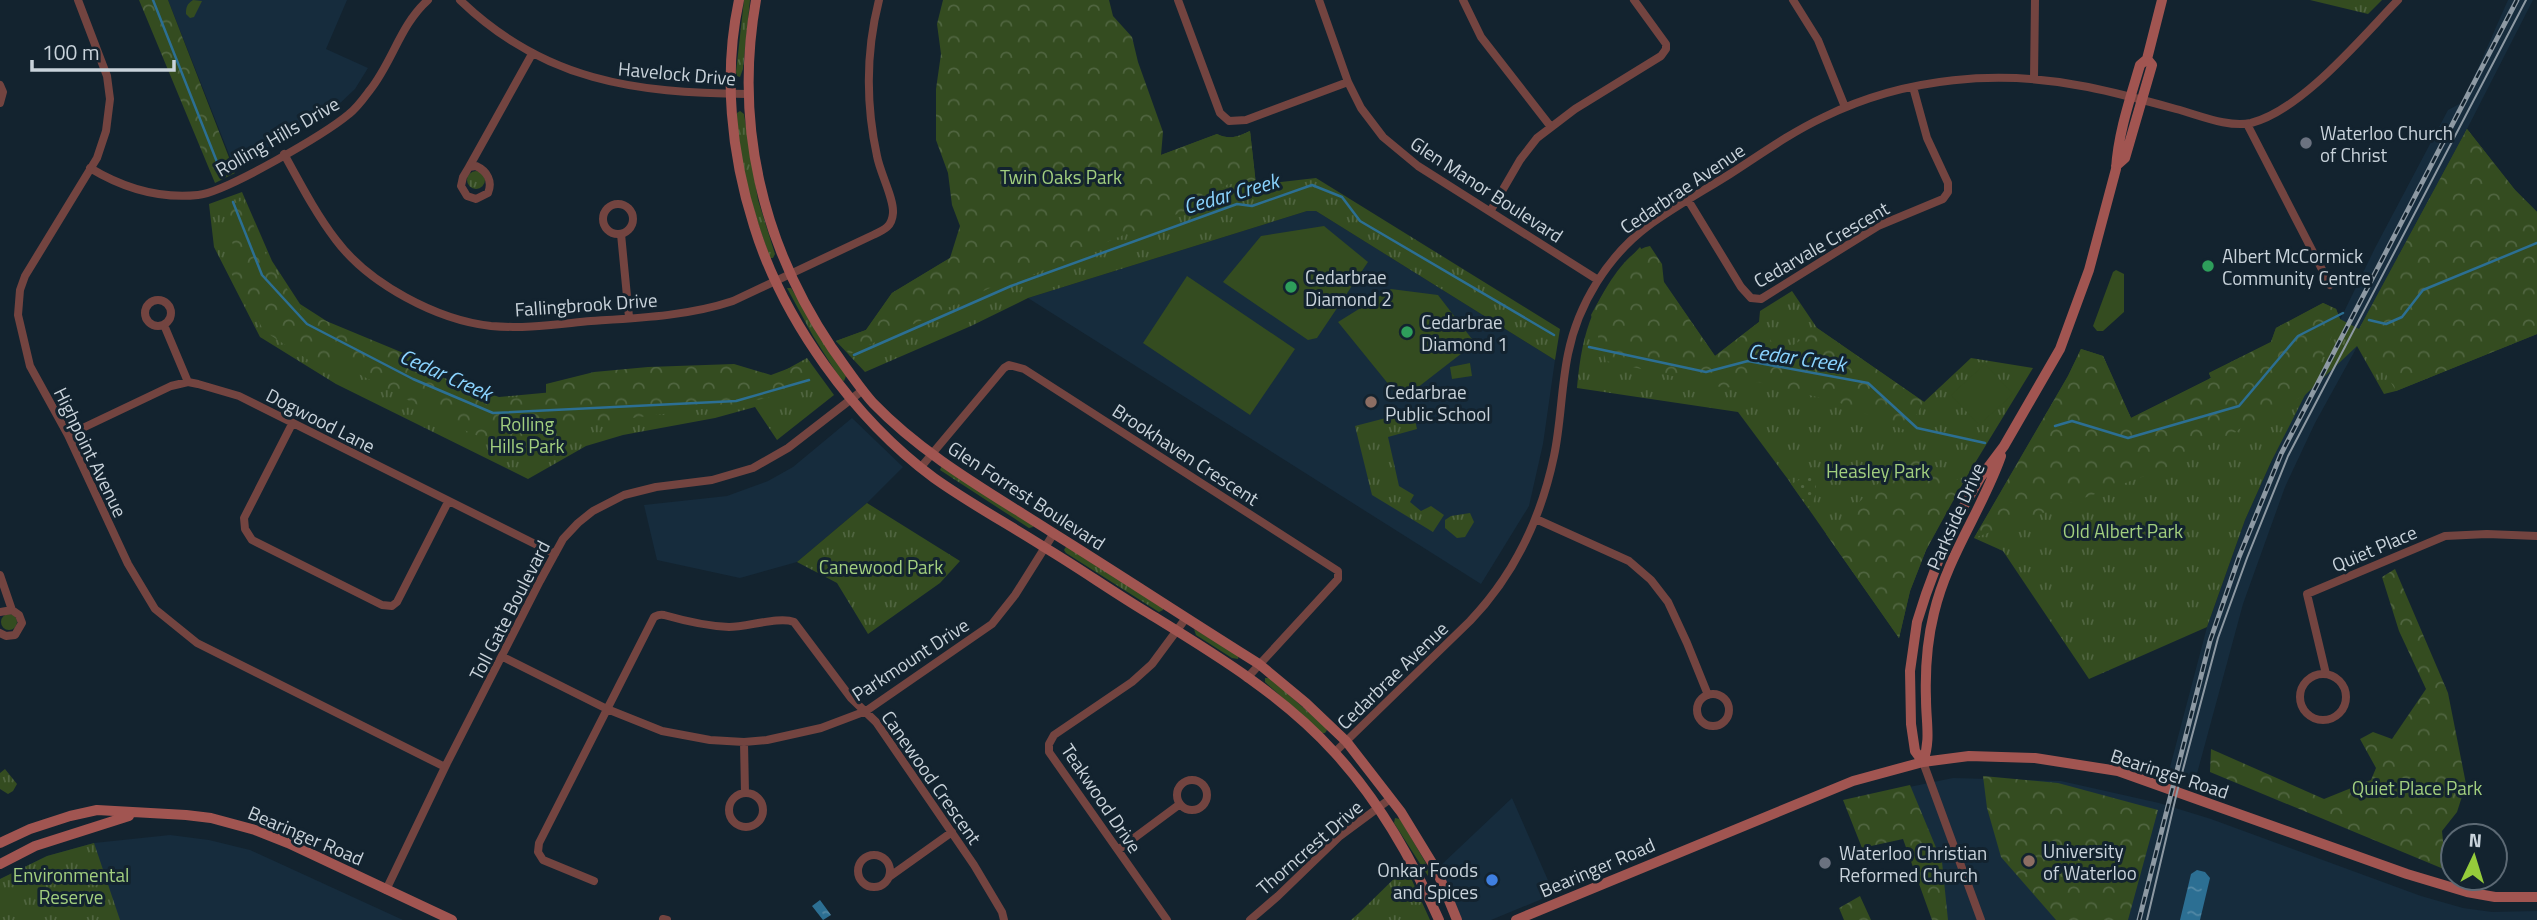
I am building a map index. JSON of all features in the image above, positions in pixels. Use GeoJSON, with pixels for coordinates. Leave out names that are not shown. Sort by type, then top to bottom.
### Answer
{"type":"FeatureCollection","features":[{"type":"Feature","properties":{"kind":"street","name":"Highpoint Avenue"},"geometry":{"type":"LineString","coordinates":[[78,0],[106,69],[110,92],[106,131],[97,158],[25,276],[20,290],[19,322],[30,366],[68,435],[137,580],[155,609],[197,643],[445,767]]}},
{"type":"Feature","properties":{"kind":"street","name":"Rolling Hills Drive"},"geometry":{"type":"LineString","coordinates":[[90,167],[132,189],[166,195],[200,195],[212,192],[284,154],[351,113],[372,87],[409,19],[428,0]]}},
{"type":"Feature","properties":{"kind":"street","name":"Havelock Drive"},"geometry":{"type":"LineString","coordinates":[[460,0],[494,31],[533,54],[605,82],[654,90],[747,94]]}},
{"type":"Feature","properties":{"kind":"street","name":"Glen Forrest Boulevard"},"geometry":{"type":"LineString","coordinates":[[739,0],[733,40],[731,94],[734,135],[740,176],[757,237],[775,281],[806,338],[851,399],[933,477],[1177,630],[1247,678],[1297,717],[1335,752],[1378,808],[1424,887],[1439,920]]}},
{"type":"Feature","properties":{"kind":"street","name":"Glen Forrest Boulevard"},"geometry":{"type":"LineString","coordinates":[[756,0],[747,94],[752,146],[763,198],[790,274],[820,329],[863,390],[897,425],[931,454],[1259,664],[1306,703],[1346,741],[1401,812],[1437,871],[1457,920]]}},
{"type":"Feature","properties":{"kind":"street","name":"Fallingbrook Drive"},"geometry":{"type":"LineString","coordinates":[[284,154],[306,194],[343,248],[380,280],[416,304],[446,315],[490,326],[534,327],[662,315],[715,307],[883,231],[892,223],[893,208],[878,161],[869,88],[870,47],[879,0]]}},
{"type":"Feature","properties":{"kind":"street"},"geometry":{"type":"LineString","coordinates":[[1178,0],[1220,113],[1229,121],[1246,120],[1348,82]]}},
{"type":"Feature","properties":{"kind":"street","name":"Glen Manor Boulevard"},"geometry":{"type":"LineString","coordinates":[[1319,0],[1348,82],[1361,108],[1383,137],[1418,166],[1598,280]]}},
{"type":"Feature","properties":{"kind":"street"},"geometry":{"type":"LineString","coordinates":[[1463,0],[1481,37],[1551,127]]}},
{"type":"Feature","properties":{"kind":"street"},"geometry":{"type":"LineString","coordinates":[[1491,210],[1530,145],[1551,127],[1661,56],[1666,49],[1666,44],[1634,0]]}},
{"type":"Feature","properties":{"kind":"street"},"geometry":{"type":"LineString","coordinates":[[1793,0],[1818,40],[1845,107]]}},
{"type":"Feature","properties":{"kind":"street"},"geometry":{"type":"LineString","coordinates":[[2034,79],[2035,0]]}},
{"type":"Feature","properties":{"kind":"street","name":"Parkside Drive"},"geometry":{"type":"LineString","coordinates":[[1923,762],[1915,751],[1912,724],[1910,671],[1917,622],[1949,532],[1980,478],[2004,446],[2060,349],[2089,270],[2116,166],[2115,157],[2136,99],[2152,65],[2147,60],[2162,0]]}},
{"type":"Feature","properties":{"kind":"street"},"geometry":{"type":"LineString","coordinates":[[2330,285],[2247,124],[2270,117],[2289,106],[2341,59],[2398,0]]}},
{"type":"Feature","properties":{"kind":"street"},"geometry":{"type":"LineString","coordinates":[[469,167],[533,54]]}},
{"type":"Feature","properties":{"kind":"street","name":"Cedarbrae Avenue"},"geometry":{"type":"LineString","coordinates":[[1335,752],[1492,598],[1536,519],[1554,457],[1571,339],[1576,322],[1598,280],[1629,241],[1688,200],[1794,132],[1845,107],[1913,87],[1966,79],[2034,79],[2087,86],[2222,122],[2247,124]]}},
{"type":"Feature","properties":{"kind":"street"},"geometry":{"type":"LineString","coordinates":[[0,85],[3,92],[0,103]]}},
{"type":"Feature","properties":{"kind":"street","name":"Cedarvale Crescent"},"geometry":{"type":"LineString","coordinates":[[1688,200],[1741,287],[1751,298],[1761,299],[1862,234],[1943,199],[1946,195],[1948,183],[1927,138],[1913,87]]}},
{"type":"Feature","properties":{"kind":"street"},"geometry":{"type":"LineString","coordinates":[[621,234],[629,317]]}},
{"type":"Feature","properties":{"kind":"street"},"geometry":{"type":"LineString","coordinates":[[68,435],[171,386],[188,382],[164,325]]}},
{"type":"Feature","properties":{"kind":"street","name":"Brookhaven Crescent"},"geometry":{"type":"LineString","coordinates":[[921,467],[1009,365],[1024,369],[1338,571],[1338,579],[1247,678]]}},
{"type":"Feature","properties":{"kind":"street","name":"Dogwood Lane"},"geometry":{"type":"LineString","coordinates":[[188,382],[215,387],[239,396],[555,554]]}},
{"type":"Feature","properties":{"kind":"street","name":"Toll Gate Boulevard"},"geometry":{"type":"LineString","coordinates":[[386,890],[445,767],[555,554],[578,523],[607,502],[639,491],[712,480],[753,468],[788,448],[863,390]]}},
{"type":"Feature","properties":{"kind":"street"},"geometry":{"type":"LineString","coordinates":[[292,424],[244,518],[245,529],[252,540],[382,605],[392,606],[397,602],[448,502]]}},
{"type":"Feature","properties":{"kind":"street","name":"Parkside Drive"},"geometry":{"type":"LineString","coordinates":[[1923,762],[1928,747],[1926,659],[1934,613],[1957,547],[1991,484],[2004,446]]}},
{"type":"Feature","properties":{"kind":"street"},"geometry":{"type":"LineString","coordinates":[[1536,519],[1629,561],[1651,580],[1668,602],[1708,695]]}},
{"type":"Feature","properties":{"kind":"street","name":"Parkmount Drive"},"geometry":{"type":"LineString","coordinates":[[503,657],[607,709],[662,731],[710,740],[744,742],[767,740],[821,728],[866,711],[997,620],[1054,533]]}},
{"type":"Feature","properties":{"kind":"street","name":"Quiet Place"},"geometry":{"type":"LineString","coordinates":[[2326,674],[2307,594],[2445,536],[2537,536]]}},
{"type":"Feature","properties":{"kind":"street"},"geometry":{"type":"LineString","coordinates":[[0,575],[12,610],[19,615],[21,628],[10,636],[0,634]]}},
{"type":"Feature","properties":{"kind":"street"},"geometry":{"type":"LineString","coordinates":[[0,612],[12,610]]}},
{"type":"Feature","properties":{"kind":"street","name":"Canewood Crescent"},"geometry":{"type":"LineString","coordinates":[[607,709],[654,617],[663,615],[693,623],[729,627],[786,619],[794,622],[851,698],[866,711],[952,832],[1002,912],[1004,920]]}},
{"type":"Feature","properties":{"kind":"street","name":"Teakwood Drive"},"geometry":{"type":"LineString","coordinates":[[1167,920],[1049,752],[1049,744],[1054,736],[1132,682],[1152,664],[1186,618]]}},
{"type":"Feature","properties":{"kind":"street","name":"Quiet Place"},"geometry":{"type":"LineString","coordinates":[[2326,674],[2333,676],[2343,686],[2346,700],[2333,718],[2321,720],[2305,713],[2299,700],[2302,687],[2312,677],[2326,674]]}},
{"type":"Feature","properties":{"kind":"street"},"geometry":{"type":"LineString","coordinates":[[1708,695],[1719,695],[1728,703],[1729,715],[1720,725],[1707,725],[1699,719],[1697,708],[1708,695]]}},
{"type":"Feature","properties":{"kind":"street"},"geometry":{"type":"LineString","coordinates":[[594,881],[543,860],[538,852],[539,843],[607,709]]}},
{"type":"Feature","properties":{"kind":"street"},"geometry":{"type":"LineString","coordinates":[[744,742],[745,793]]}},
{"type":"Feature","properties":{"kind":"street","name":"Bearinger Road"},"geometry":{"type":"LineString","coordinates":[[1516,920],[1829,791],[1923,762],[1969,756],[2035,758],[2118,771],[2431,881],[2495,897],[2537,897]]}},
{"type":"Feature","properties":{"kind":"street"},"geometry":{"type":"LineString","coordinates":[[1923,762],[1981,920]]}},
{"type":"Feature","properties":{"kind":"street"},"geometry":{"type":"LineString","coordinates":[[745,793],[754,795],[763,810],[756,824],[743,827],[733,821],[729,815],[729,807],[736,796],[745,793]]}},
{"type":"Feature","properties":{"kind":"street","name":"Thorncrest Drive"},"geometry":{"type":"LineString","coordinates":[[1250,920],[1279,896],[1340,836],[1390,799]]}},
{"type":"Feature","properties":{"kind":"street"},"geometry":{"type":"LineString","coordinates":[[1118,850],[1180,804]]}},
{"type":"Feature","properties":{"kind":"street","name":"Bearinger Road"},"geometry":{"type":"LineString","coordinates":[[0,843],[30,829],[97,810],[186,815],[243,826],[288,843],[452,920]]}},
{"type":"Feature","properties":{"kind":"street","name":"Bearinger Road"},"geometry":{"type":"LineString","coordinates":[[0,863],[35,846],[138,813]]}},
{"type":"Feature","properties":{"kind":"street"},"geometry":{"type":"LineString","coordinates":[[889,877],[889,865],[881,856],[868,856],[859,865],[858,874],[868,886],[882,885],[889,877],[952,832]]}},
{"type":"Feature","properties":{"kind":"shaded area"},"geometry":{"type":"Polygon","coordinates":[[[168,0],[347,0],[326,49],[368,68],[355,89],[337,106],[234,167],[168,0]]]}},
{"type":"Feature","properties":{"kind":"shaded area"},"geometry":{"type":"Polygon","coordinates":[[[2508,0],[2533,0],[2359,329],[2358,345],[2315,423],[2285,487],[2243,604],[2195,781],[2169,771],[2207,627],[2245,520],[2375,248],[2448,110],[2463,102],[2508,0]]]}},
{"type":"Feature","properties":{"kind":"shaded area","name":"Cedarbrae Public School"},"geometry":{"type":"Polygon","coordinates":[[[1307,211],[1316,211],[1555,360],[1543,444],[1529,506],[1481,584],[1028,298],[1307,211]]]}},
{"type":"Feature","properties":{"kind":"shaded area"},"geometry":{"type":"Polygon","coordinates":[[[852,418],[903,467],[867,503],[797,562],[740,578],[657,560],[644,505],[727,496],[768,481],[793,467],[852,418]]]}},
{"type":"Feature","properties":{"kind":"shaded area"},"geometry":{"type":"Polygon","coordinates":[[[1953,778],[2061,781],[2159,803],[2211,819],[2421,896],[2463,908],[2492,912],[2537,911],[2537,920],[1938,920],[1885,792],[1953,778]]]}},
{"type":"Feature","properties":{"kind":"shaded area"},"geometry":{"type":"Polygon","coordinates":[[[1512,798],[1554,894],[1491,920],[1462,920],[1439,867],[1512,798]]]}},
{"type":"Feature","properties":{"kind":"shaded area"},"geometry":{"type":"Polygon","coordinates":[[[170,835],[209,840],[250,850],[403,920],[0,920],[0,879],[47,856],[94,843],[170,835]]]}},
{"type":"Feature","properties":{"kind":"green space"},"geometry":{"type":"Polygon","coordinates":[[[139,0],[168,0],[235,173],[215,183],[139,0]]]}},
{"type":"Feature","properties":{"kind":"green space"},"geometry":{"type":"Polygon","coordinates":[[[193,0],[202,1],[194,17],[190,18],[186,9],[193,0]]]}},
{"type":"Feature","properties":{"kind":"green space"},"geometry":{"type":"Polygon","coordinates":[[[744,0],[750,0],[740,77],[736,72],[744,0]]]}},
{"type":"Feature","properties":{"kind":"green space","name":"Twin Oaks Park"},"geometry":{"type":"Polygon","coordinates":[[[943,0],[1109,0],[1113,16],[1132,37],[1163,132],[1161,155],[1217,134],[1234,137],[1250,131],[1256,185],[1228,184],[1190,209],[1028,277],[992,287],[850,354],[836,341],[866,330],[892,293],[950,258],[960,226],[952,205],[948,173],[936,140],[936,89],[941,54],[937,24],[943,0]]]}},
{"type":"Feature","properties":{"kind":"green space","name":"Twin Oaks Park"},"geometry":{"type":"Polygon","coordinates":[[[950,0],[1161,155],[1217,134],[1234,137],[1250,131],[1256,185],[1316,178],[1560,329],[1555,360],[1316,211],[1307,211],[1028,298],[865,372],[836,341],[866,330],[892,293],[950,258],[965,230],[950,0]]]}},
{"type":"Feature","properties":{"kind":"green space"},"geometry":{"type":"Polygon","coordinates":[[[2310,0],[2382,0],[2368,14],[2310,0]]]}},
{"type":"Feature","properties":{"kind":"green space"},"geometry":{"type":"Polygon","coordinates":[[[740,111],[744,114],[758,200],[775,254],[773,258],[770,258],[758,223],[743,168],[737,113],[740,111]]]}},
{"type":"Feature","properties":{"kind":"green space","name":"Old Albert Park"},"geometry":{"type":"Polygon","coordinates":[[[2467,129],[2515,190],[2537,212],[2537,334],[2384,394],[2357,346],[2305,395],[2245,520],[2207,627],[2089,679],[2003,551],[1974,538],[2081,349],[2103,356],[2131,418],[2211,378],[2209,373],[2271,342],[2276,328],[2323,303],[2336,309],[2340,319],[2359,329],[2467,129]]]}},
{"type":"Feature","properties":{"kind":"green space"},"geometry":{"type":"Polygon","coordinates":[[[2467,129],[2515,190],[2537,212],[2537,334],[2396,391],[2359,329],[2467,129]]]}},
{"type":"Feature","properties":{"kind":"green space"},"geometry":{"type":"Polygon","coordinates":[[[472,171],[480,171],[485,180],[483,187],[472,189],[467,184],[467,176],[472,171]]]}},
{"type":"Feature","properties":{"kind":"green space","name":"Rolling Hills Park"},"geometry":{"type":"Polygon","coordinates":[[[242,192],[272,261],[300,304],[381,356],[499,397],[745,374],[771,378],[807,358],[834,395],[777,440],[755,407],[715,418],[623,435],[586,446],[528,479],[336,384],[260,337],[214,247],[209,204],[242,192]]]}},
{"type":"Feature","properties":{"kind":"green space","name":"Rolling Hills Park"},"geometry":{"type":"Polygon","coordinates":[[[243,200],[269,262],[302,311],[413,357],[427,376],[496,399],[546,397],[546,384],[594,372],[734,364],[771,375],[803,363],[807,389],[734,405],[616,420],[543,439],[505,443],[472,434],[338,363],[316,365],[264,331],[226,264],[236,255],[222,208],[243,200]]]}},
{"type":"Feature","properties":{"kind":"green space","name":"Cedarbrae Diamond 2"},"geometry":{"type":"Polygon","coordinates":[[[1324,226],[1368,262],[1317,338],[1308,340],[1223,282],[1261,236],[1324,226]]]}},
{"type":"Feature","properties":{"kind":"green space"},"geometry":{"type":"Polygon","coordinates":[[[1650,246],[1662,264],[1664,283],[1715,356],[1759,322],[1780,355],[1817,328],[1924,402],[1907,431],[1840,403],[1758,382],[1725,388],[1606,361],[1591,315],[1623,264],[1640,249],[1650,246]]]}},
{"type":"Feature","properties":{"kind":"green space","name":"Heasley Park"},"geometry":{"type":"Polygon","coordinates":[[[1640,247],[1715,356],[1759,322],[1760,311],[1792,291],[1817,328],[1924,402],[1971,358],[2033,368],[1953,499],[1926,550],[1910,591],[1899,638],[1738,412],[1577,388],[1583,345],[1594,312],[1612,281],[1640,247]]]}},
{"type":"Feature","properties":{"kind":"green space"},"geometry":{"type":"Polygon","coordinates":[[[2116,270],[2124,274],[2124,312],[2103,331],[2097,331],[2093,326],[2116,270]]]}},
{"type":"Feature","properties":{"kind":"green space"},"geometry":{"type":"Polygon","coordinates":[[[1187,276],[1295,349],[1250,415],[1143,343],[1187,276]]]}},
{"type":"Feature","properties":{"kind":"green space"},"geometry":{"type":"Polygon","coordinates":[[[787,288],[791,288],[846,376],[844,381],[813,336],[787,288]]]}},
{"type":"Feature","properties":{"kind":"green space","name":"Cedarbrae Diamond 1"},"geometry":{"type":"Polygon","coordinates":[[[1391,289],[1438,295],[1475,343],[1408,395],[1398,396],[1338,322],[1391,289]]]}},
{"type":"Feature","properties":{"kind":"green space"},"geometry":{"type":"Polygon","coordinates":[[[2323,303],[2336,309],[2340,319],[2305,395],[2161,470],[1974,538],[2081,349],[2103,356],[2131,418],[2211,378],[2209,373],[2271,342],[2276,328],[2323,303]]]}},
{"type":"Feature","properties":{"kind":"green space"},"geometry":{"type":"Polygon","coordinates":[[[1470,363],[1472,376],[1452,379],[1450,367],[1470,363]]]}},
{"type":"Feature","properties":{"kind":"green space"},"geometry":{"type":"Polygon","coordinates":[[[1985,364],[2013,394],[1979,425],[1951,395],[1985,364]]]}},
{"type":"Feature","properties":{"kind":"green space"},"geometry":{"type":"Polygon","coordinates":[[[1413,411],[1417,429],[1388,437],[1399,486],[1414,495],[1410,502],[1421,511],[1431,506],[1444,515],[1433,532],[1372,495],[1355,426],[1413,411]]]}},
{"type":"Feature","properties":{"kind":"green space"},"geometry":{"type":"Polygon","coordinates":[[[1911,452],[1963,483],[1926,550],[1910,591],[1899,638],[1826,534],[1911,452]]]}},
{"type":"Feature","properties":{"kind":"green space"},"geometry":{"type":"Polygon","coordinates":[[[942,465],[1034,525],[1033,527],[1029,528],[940,470],[942,465]]]}},
{"type":"Feature","properties":{"kind":"green space"},"geometry":{"type":"Polygon","coordinates":[[[1813,473],[1816,492],[1808,508],[1791,484],[1813,473]]]}},
{"type":"Feature","properties":{"kind":"green space","name":"Canewood Park"},"geometry":{"type":"Polygon","coordinates":[[[867,503],[960,561],[940,583],[868,634],[837,583],[797,562],[867,503]]]}},
{"type":"Feature","properties":{"kind":"green space"},"geometry":{"type":"Polygon","coordinates":[[[1470,513],[1474,522],[1465,537],[1457,538],[1445,528],[1445,520],[1451,516],[1470,513]]]}},
{"type":"Feature","properties":{"kind":"green space"},"geometry":{"type":"Polygon","coordinates":[[[1067,545],[1163,607],[1163,610],[1159,612],[1066,553],[1064,550],[1067,545]]]}},
{"type":"Feature","properties":{"kind":"green space","name":"Quiet Place Park"},"geometry":{"type":"Polygon","coordinates":[[[2395,569],[2448,693],[2466,784],[2457,812],[2449,822],[2439,822],[2439,867],[2210,772],[2211,749],[2324,799],[2371,780],[2376,768],[2360,739],[2373,732],[2392,739],[2426,689],[2399,631],[2382,577],[2395,569]]]}},
{"type":"Feature","properties":{"kind":"green space"},"geometry":{"type":"Polygon","coordinates":[[[6,614],[12,614],[17,622],[15,628],[6,630],[1,625],[1,619],[6,614]]]}},
{"type":"Feature","properties":{"kind":"green space"},"geometry":{"type":"Polygon","coordinates":[[[1194,629],[1239,655],[1238,659],[1232,658],[1196,635],[1194,629]]]}},
{"type":"Feature","properties":{"kind":"green space"},"geometry":{"type":"Polygon","coordinates":[[[1265,678],[1270,678],[1325,727],[1325,733],[1321,733],[1265,682],[1265,678]]]}},
{"type":"Feature","properties":{"kind":"green space"},"geometry":{"type":"Polygon","coordinates":[[[5,769],[17,784],[8,794],[0,789],[0,773],[5,769]]]}},
{"type":"Feature","properties":{"kind":"green space"},"geometry":{"type":"Polygon","coordinates":[[[1983,776],[2058,783],[2158,810],[2128,920],[2056,920],[2001,857],[1987,808],[1983,776]]]}},
{"type":"Feature","properties":{"kind":"green space"},"geometry":{"type":"Polygon","coordinates":[[[1910,785],[1942,862],[1948,920],[1932,920],[1903,839],[1862,848],[1843,800],[1910,785]]]}},
{"type":"Feature","properties":{"kind":"green space"},"geometry":{"type":"Polygon","coordinates":[[[1395,818],[1400,819],[1430,870],[1428,876],[1394,823],[1395,818]]]}},
{"type":"Feature","properties":{"kind":"green space","name":"Environmental Reserve"},"geometry":{"type":"Polygon","coordinates":[[[94,843],[120,920],[0,920],[0,879],[47,856],[94,843]]]}},
{"type":"Feature","properties":{"kind":"green space"},"geometry":{"type":"Polygon","coordinates":[[[1406,867],[1430,920],[1351,920],[1359,913],[1406,867]]]}},
{"type":"Feature","properties":{"kind":"green space"},"geometry":{"type":"Polygon","coordinates":[[[1860,896],[1871,920],[1844,920],[1839,908],[1860,896]]]}},
{"type":"Feature","properties":{"kind":"water"},"geometry":{"type":"Polygon","coordinates":[[[2197,870],[2205,872],[2210,878],[2200,920],[2180,920],[2191,874],[2197,870]]]}},
{"type":"Feature","properties":{"kind":"water"},"geometry":{"type":"Polygon","coordinates":[[[820,900],[831,915],[823,920],[812,906],[820,900]]]}},
{"type":"Feature","properties":{"kind":"waterway","name":"Cedar Creek"},"geometry":{"type":"LineString","coordinates":[[153,0],[219,167]]}},
{"type":"Feature","properties":{"kind":"waterway","name":"Cedar Creek"},"geometry":{"type":"LineString","coordinates":[[854,355],[1011,286],[1237,204],[1252,206],[1312,185],[1342,197],[1360,221],[1554,335]]}},
{"type":"Feature","properties":{"kind":"waterway","name":"Cedar Creek"},"geometry":{"type":"LineString","coordinates":[[233,202],[262,275],[307,324],[413,379],[493,413],[736,401],[809,380]]}},
{"type":"Feature","properties":{"kind":"waterway","name":"Cedar Creek"},"geometry":{"type":"LineString","coordinates":[[2369,320],[2386,324],[2402,317],[2423,290],[2537,243]]}},
{"type":"Feature","properties":{"kind":"waterway","name":"Cedar Creek"},"geometry":{"type":"LineString","coordinates":[[2055,426],[2072,421],[2128,438],[2239,406],[2298,336],[2343,313]]}},
{"type":"Feature","properties":{"kind":"waterway","name":"Cedar Creek"},"geometry":{"type":"LineString","coordinates":[[1589,347],[1706,372],[1748,361],[1868,383],[1917,428],[1985,443]]}},
{"type":"Feature","properties":{"kind":"tram line"},"geometry":{"type":"LineString","coordinates":[[2147,920],[2177,792],[2218,638],[2288,456],[2526,0]]}},
{"type":"Feature","properties":{"kind":"railway"},"geometry":{"type":"LineString","coordinates":[[2139,920],[2210,641],[2239,557],[2281,454],[2517,0]]}},
{"type":"Feature","properties":{"kind":"place","name":"Waterloo Church of Christ"},"geometry":{"type":"Point","coordinates":[2306,143]}},
{"type":"Feature","properties":{"kind":"place","name":"Albert McCormick Community Centre"},"geometry":{"type":"Point","coordinates":[2208,266]}},
{"type":"Feature","properties":{"kind":"place","name":"Cedarbrae Diamond 2"},"geometry":{"type":"Point","coordinates":[1291,287]}},
{"type":"Feature","properties":{"kind":"place","name":"Cedarbrae Diamond 1"},"geometry":{"type":"Point","coordinates":[1407,332]}},
{"type":"Feature","properties":{"kind":"place","name":"Cedarbrae Public School"},"geometry":{"type":"Point","coordinates":[1371,402]}},
{"type":"Feature","properties":{"kind":"place","name":"University of Waterloo"},"geometry":{"type":"Point","coordinates":[2029,861]}},
{"type":"Feature","properties":{"kind":"place","name":"Waterloo Christian Reformed Church"},"geometry":{"type":"Point","coordinates":[1825,863]}},
{"type":"Feature","properties":{"kind":"place","name":"Onkar Foods and Spices"},"geometry":{"type":"Point","coordinates":[1492,880]}}]}
